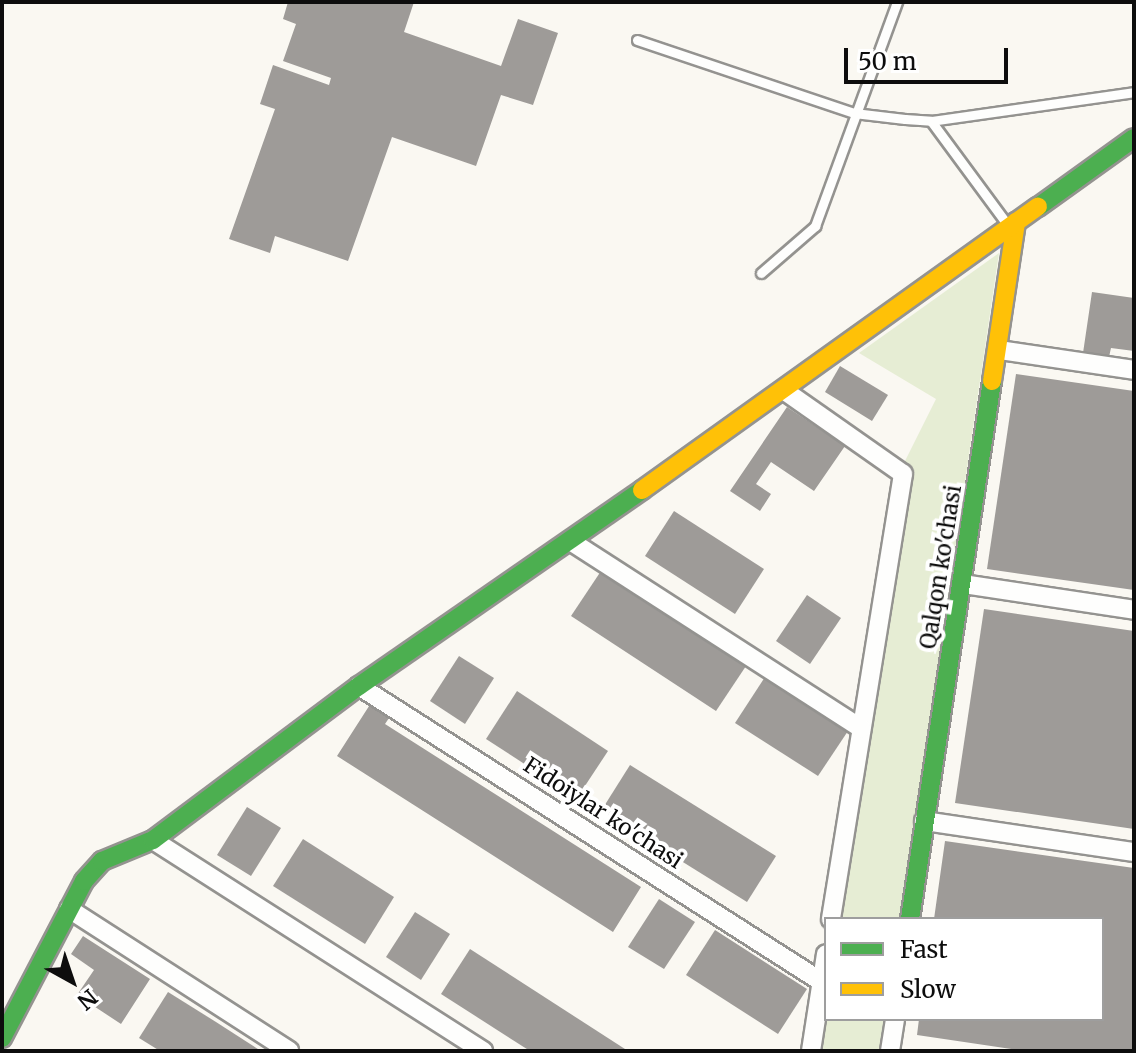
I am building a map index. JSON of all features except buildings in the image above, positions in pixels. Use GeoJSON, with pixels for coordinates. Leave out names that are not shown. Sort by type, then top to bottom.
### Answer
{"type":"FeatureCollection","features":[{"type":"Feature","properties":{"kind":"street"},"geometry":{"type":"LineString","coordinates":[[2,1038],[69,909],[102,861],[153,840],[359,686],[572,542],[1134,138]]}},
{"type":"Feature","properties":{"kind":"street","name":"Qalqon ko'chasi"},"geometry":{"type":"LineString","coordinates":[[910,917],[999,350],[1013,225]]}},
{"type":"Feature","properties":{"kind":"street"},"geometry":{"type":"LineString","coordinates":[[999,350],[1134,370]]}},
{"type":"Feature","properties":{"kind":"street"},"geometry":{"type":"LineString","coordinates":[[785,391],[903,474],[831,917]]}},
{"type":"Feature","properties":{"kind":"street"},"geometry":{"type":"LineString","coordinates":[[572,542],[861,728]]}},
{"type":"Feature","properties":{"kind":"street"},"geometry":{"type":"LineString","coordinates":[[963,584],[1134,610]]}},
{"type":"Feature","properties":{"kind":"street","name":"Fidoiylar ko'chasi"},"geometry":{"type":"LineString","coordinates":[[359,686],[822,982]]}},
{"type":"Feature","properties":{"kind":"street"},"geometry":{"type":"LineString","coordinates":[[924,821],[1134,852]]}},
{"type":"Feature","properties":{"kind":"street"},"geometry":{"type":"LineString","coordinates":[[153,840],[483,1051]]}},
{"type":"Feature","properties":{"kind":"street"},"geometry":{"type":"LineString","coordinates":[[69,909],[289,1051]]}},
{"type":"Feature","properties":{"kind":"street"},"geometry":{"type":"LineString","coordinates":[[811,1051],[824,968]]}},
{"type":"Feature","properties":{"kind":"street"},"geometry":{"type":"LineString","coordinates":[[890,1051],[895,1021]]}},
{"type":"Feature","properties":{"kind":"lane"},"geometry":{"type":"LineString","coordinates":[[761,273],[815,226],[897,2]]}},
{"type":"Feature","properties":{"kind":"lane"},"geometry":{"type":"LineString","coordinates":[[637,40],[854,113],[931,121],[1134,92]]}},
{"type":"Feature","properties":{"kind":"lane"},"geometry":{"type":"LineString","coordinates":[[931,121],[1013,225]]}},
{"type":"Feature","properties":{"kind":"green space"},"geometry":{"type":"Polygon","coordinates":[[[999,253],[900,917],[841,917],[911,469],[903,465],[936,399],[859,353],[999,253]]]}},
{"type":"Feature","properties":{"kind":"green space"},"geometry":{"type":"Polygon","coordinates":[[[825,1021],[886,1021],[881,1051],[820,1051],[825,1021]]]}},
{"type":"Feature","properties":{"kind":"traffic: fast"},"geometry":{"type":"LineString","coordinates":[[1038,207],[1134,138]]}},
{"type":"Feature","properties":{"kind":"traffic: fast"},"geometry":{"type":"LineString","coordinates":[[910,917],[992,381]]}},
{"type":"Feature","properties":{"kind":"traffic: fast"},"geometry":{"type":"LineString","coordinates":[[2,1038],[84,881],[102,861],[153,840],[359,686],[642,490]]}},
{"type":"Feature","properties":{"kind":"traffic: slow"},"geometry":{"type":"LineString","coordinates":[[642,490],[1038,207]]}},
{"type":"Feature","properties":{"kind":"traffic: slow"},"geometry":{"type":"LineString","coordinates":[[992,381],[1016,222]]}}]}
